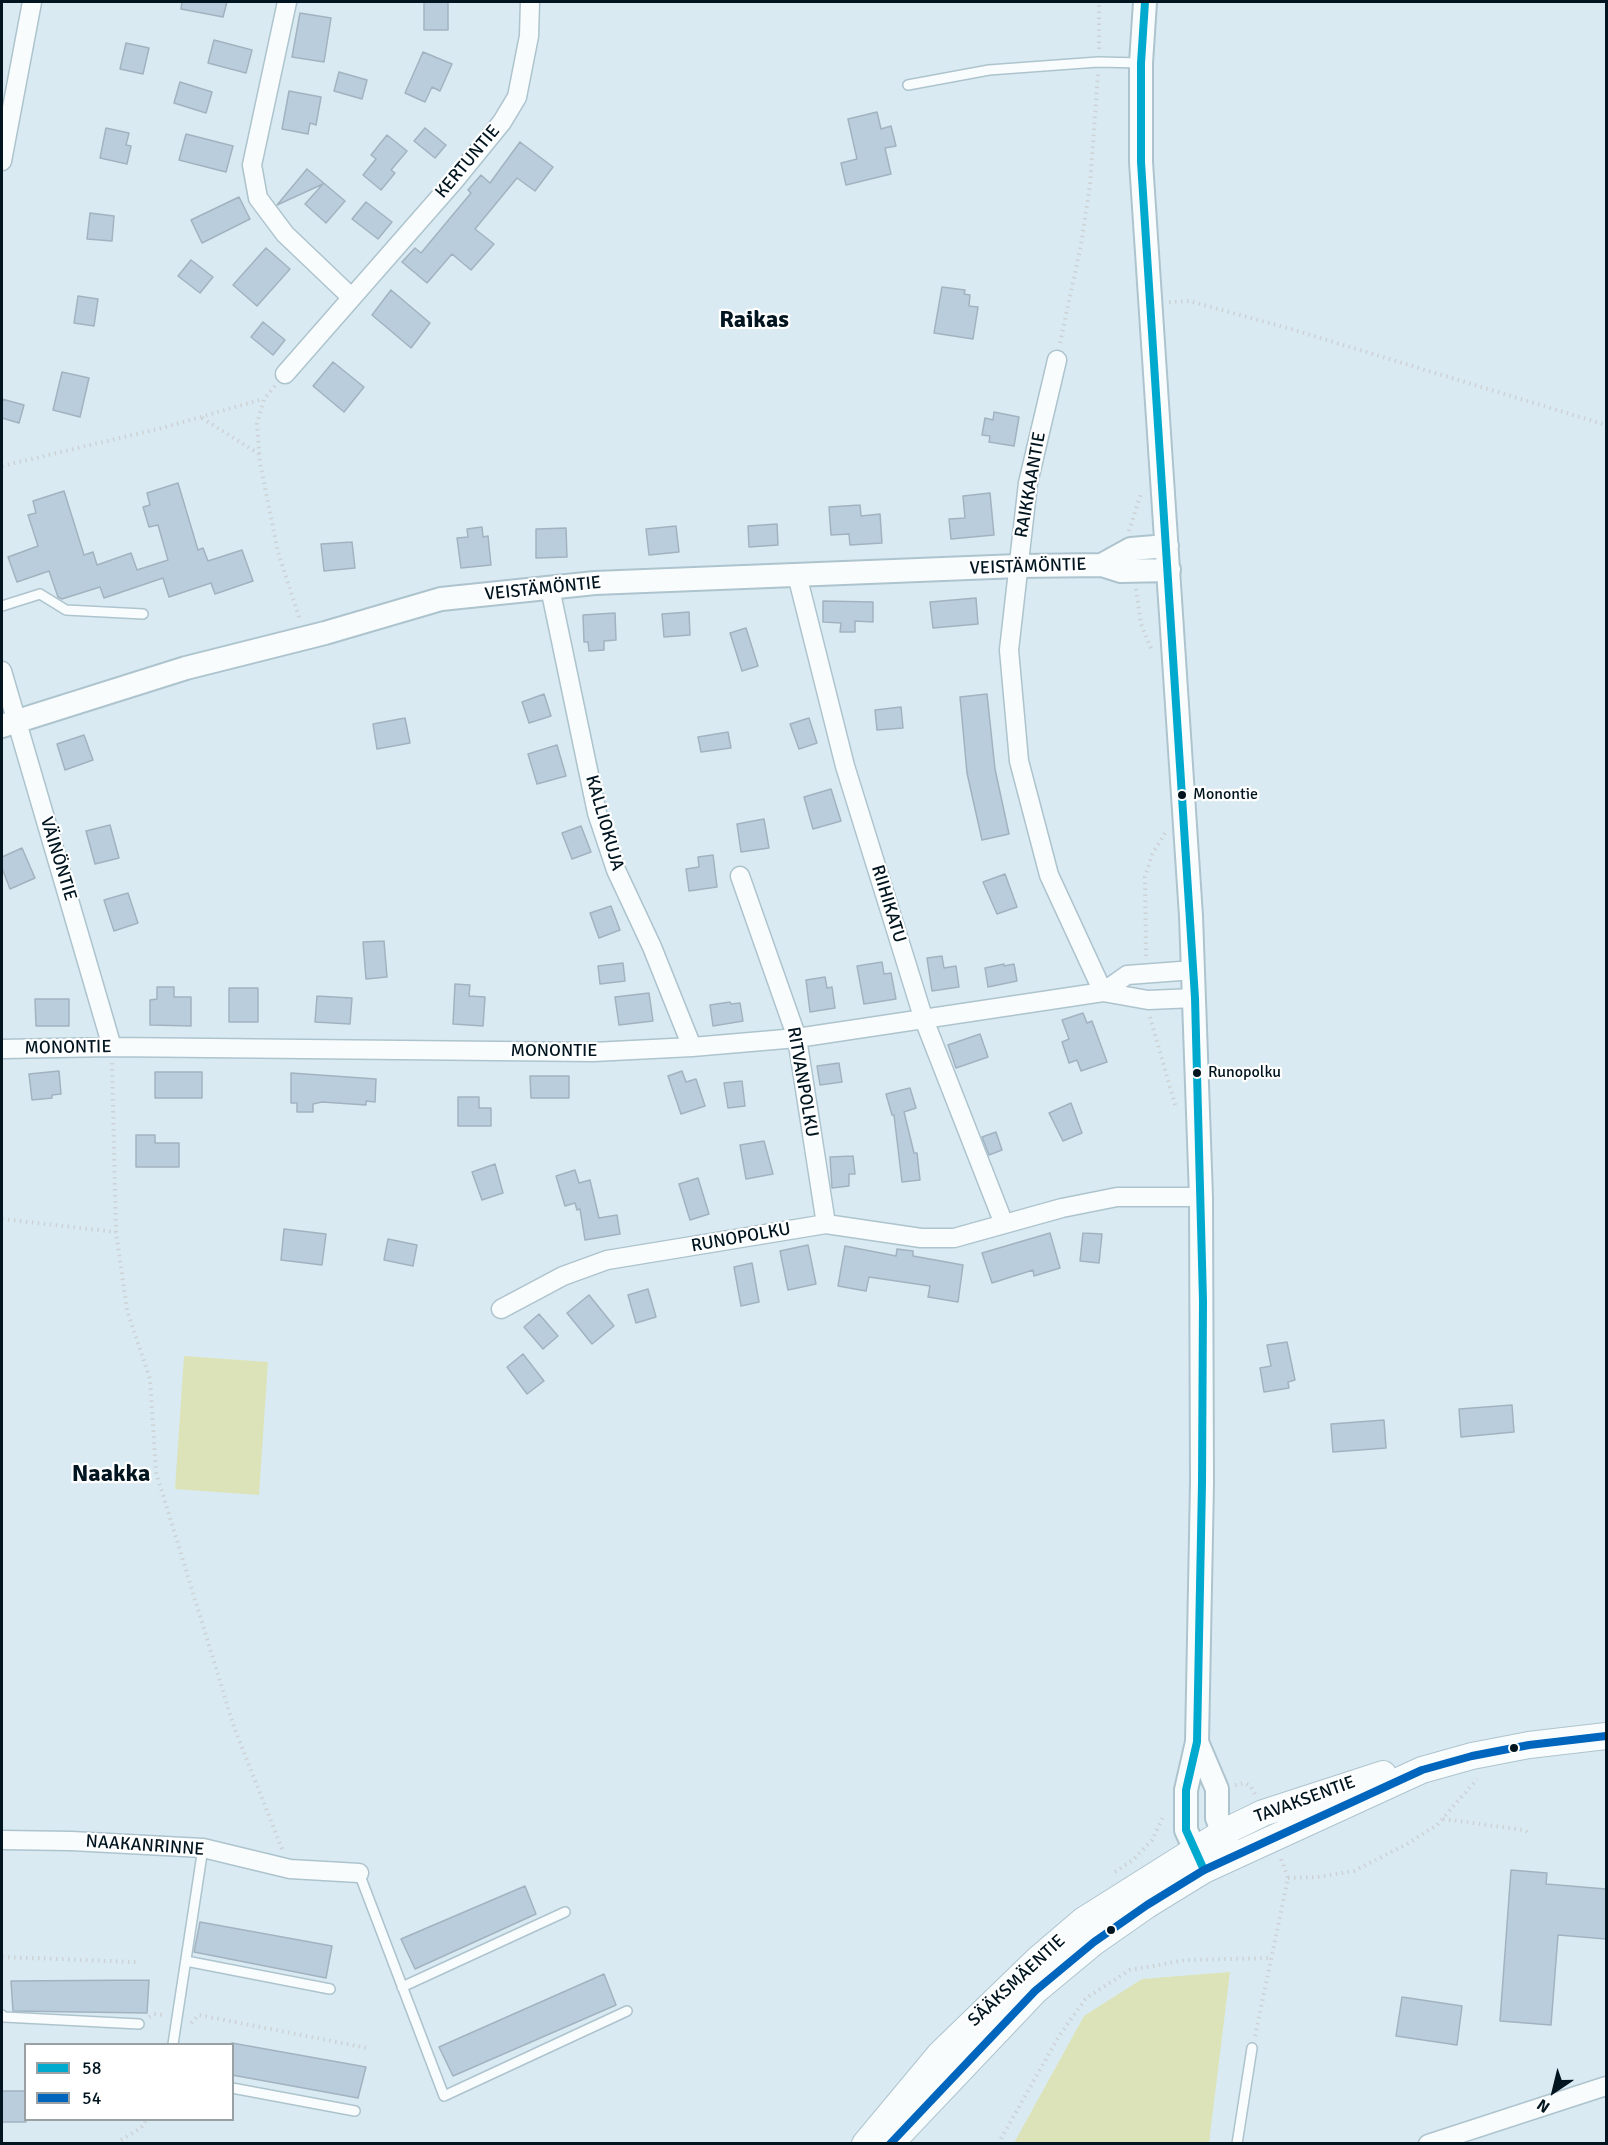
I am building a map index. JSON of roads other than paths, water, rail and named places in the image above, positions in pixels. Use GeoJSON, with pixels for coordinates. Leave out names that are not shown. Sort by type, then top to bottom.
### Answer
{"type":"FeatureCollection","features":[{"type":"Feature","properties":{"kind":"main road","name":"TAVAKSENTIE"},"geometry":{"type":"LineString","coordinates":[[1227,1845],[1263,1814],[1381,1774],[1422,1770],[1506,1749],[1606,1736]]}},
{"type":"Feature","properties":{"kind":"main road","name":"TAVAKSENTIE"},"geometry":{"type":"LineString","coordinates":[[1227,1845],[1272,1838],[1422,1770]]}},
{"type":"Feature","properties":{"kind":"main road","name":"SÄÄKSMÄENTIE"},"geometry":{"type":"LineString","coordinates":[[866,2144],[940,2054],[1036,1961],[1084,1920],[1227,1845]]}},
{"type":"Feature","properties":{"kind":"main road","name":"SÄÄKSMÄENTIE"},"geometry":{"type":"LineString","coordinates":[[890,2144],[1035,1991],[1094,1942],[1147,1905],[1199,1859]]}},
{"type":"Feature","properties":{"kind":"street"},"geometry":{"type":"LineString","coordinates":[[2,161],[32,2]]}},
{"type":"Feature","properties":{"kind":"street"},"geometry":{"type":"LineString","coordinates":[[286,2],[252,165],[258,198],[285,234],[351,297]]}},
{"type":"Feature","properties":{"kind":"street","name":"KERTUNTIE"},"geometry":{"type":"LineString","coordinates":[[285,374],[454,181],[507,114],[517,97],[529,36],[530,2]]}},
{"type":"Feature","properties":{"kind":"street"},"geometry":{"type":"LineString","coordinates":[[1146,2],[1141,63],[1141,162],[1194,970],[1201,1197],[1202,1472],[1197,1742],[1186,1790],[1186,1830],[1199,1859]]}},
{"type":"Feature","properties":{"kind":"street","name":"RAIKKAANTIE"},"geometry":{"type":"LineString","coordinates":[[1057,360],[1028,483],[1009,650],[1019,761],[1049,875],[1103,992]]}},
{"type":"Feature","properties":{"kind":"street","name":"VEISTÄMÖNTIE"},"geometry":{"type":"LineString","coordinates":[[1102,565],[1131,549],[1167,546]]}},
{"type":"Feature","properties":{"kind":"street","name":"VEISTÄMÖNTIE"},"geometry":{"type":"LineString","coordinates":[[9,724],[186,668],[306,638],[441,599],[595,583],[1018,566],[1102,565],[1120,571],[1169,570]]}},
{"type":"Feature","properties":{"kind":"street","name":"RIIHIKATU"},"geometry":{"type":"LineString","coordinates":[[797,575],[845,766],[923,1017],[1004,1224]]}},
{"type":"Feature","properties":{"kind":"street","name":"KALLIOKUJA"},"geometry":{"type":"LineString","coordinates":[[550,588],[597,813],[616,870],[652,947],[692,1047]]}},
{"type":"Feature","properties":{"kind":"street","name":"VÄINÖNTIE"},"geometry":{"type":"LineString","coordinates":[[2,671],[9,724],[112,1047]]}},
{"type":"Feature","properties":{"kind":"street","name":"RITVANPOLKU"},"geometry":{"type":"LineString","coordinates":[[740,876],[797,1038],[826,1224]]}},
{"type":"Feature","properties":{"kind":"street","name":"MONONTIE"},"geometry":{"type":"LineString","coordinates":[[1103,992],[1127,975],[1194,970]]}},
{"type":"Feature","properties":{"kind":"street","name":"MONONTIE"},"geometry":{"type":"LineString","coordinates":[[2,1049],[112,1047],[593,1052],[797,1038],[923,1017],[1103,992],[1148,1000],[1195,998]]}},
{"type":"Feature","properties":{"kind":"street","name":"RUNOPOLKU"},"geometry":{"type":"LineString","coordinates":[[501,1308],[563,1276],[607,1260],[826,1224],[921,1238],[954,1238],[1062,1208],[1118,1197],[1201,1197]]}},
{"type":"Feature","properties":{"kind":"street"},"geometry":{"type":"LineString","coordinates":[[1197,1742],[1218,1788],[1217,1818],[1227,1845]]}},
{"type":"Feature","properties":{"kind":"street","name":"NAAKANRINNE"},"geometry":{"type":"LineString","coordinates":[[2,1840],[71,1840],[203,1848],[290,1869],[359,1873]]}},
{"type":"Feature","properties":{"kind":"street"},"geometry":{"type":"LineString","coordinates":[[1428,2144],[1606,2086]]}},
{"type":"Feature","properties":{"kind":"lane"},"geometry":{"type":"LineString","coordinates":[[908,85],[988,70],[1098,62],[1141,63]]}},
{"type":"Feature","properties":{"kind":"lane"},"geometry":{"type":"LineString","coordinates":[[2,606],[40,594],[66,610],[144,614]]}},
{"type":"Feature","properties":{"kind":"lane"},"geometry":{"type":"LineString","coordinates":[[174,2041],[203,1848]]}},
{"type":"Feature","properties":{"kind":"lane"},"geometry":{"type":"LineString","coordinates":[[359,1873],[444,2096],[627,2011]]}},
{"type":"Feature","properties":{"kind":"lane"},"geometry":{"type":"LineString","coordinates":[[402,1987],[565,1912]]}},
{"type":"Feature","properties":{"kind":"lane"},"geometry":{"type":"LineString","coordinates":[[186,1961],[330,1989]]}},
{"type":"Feature","properties":{"kind":"lane"},"geometry":{"type":"LineString","coordinates":[[2,2015],[4,2017],[139,2024]]}},
{"type":"Feature","properties":{"kind":"lane"},"geometry":{"type":"LineString","coordinates":[[1237,2144],[1252,2048]]}},
{"type":"Feature","properties":{"kind":"lane"},"geometry":{"type":"LineString","coordinates":[[234,2088],[355,2111]]}},
{"type":"Feature","properties":{"kind":"place","name":"Monontie"},"geometry":{"type":"Point","coordinates":[1182,795]}},
{"type":"Feature","properties":{"kind":"place","name":"Runopolku"},"geometry":{"type":"Point","coordinates":[1197,1073]}},
{"type":"Feature","properties":{"kind":"district","name":"Raikas"},"geometry":{"type":"Point","coordinates":[754,321]}},
{"type":"Feature","properties":{"kind":"district","name":"Naakka"},"geometry":{"type":"Point","coordinates":[111,1475]}}]}
